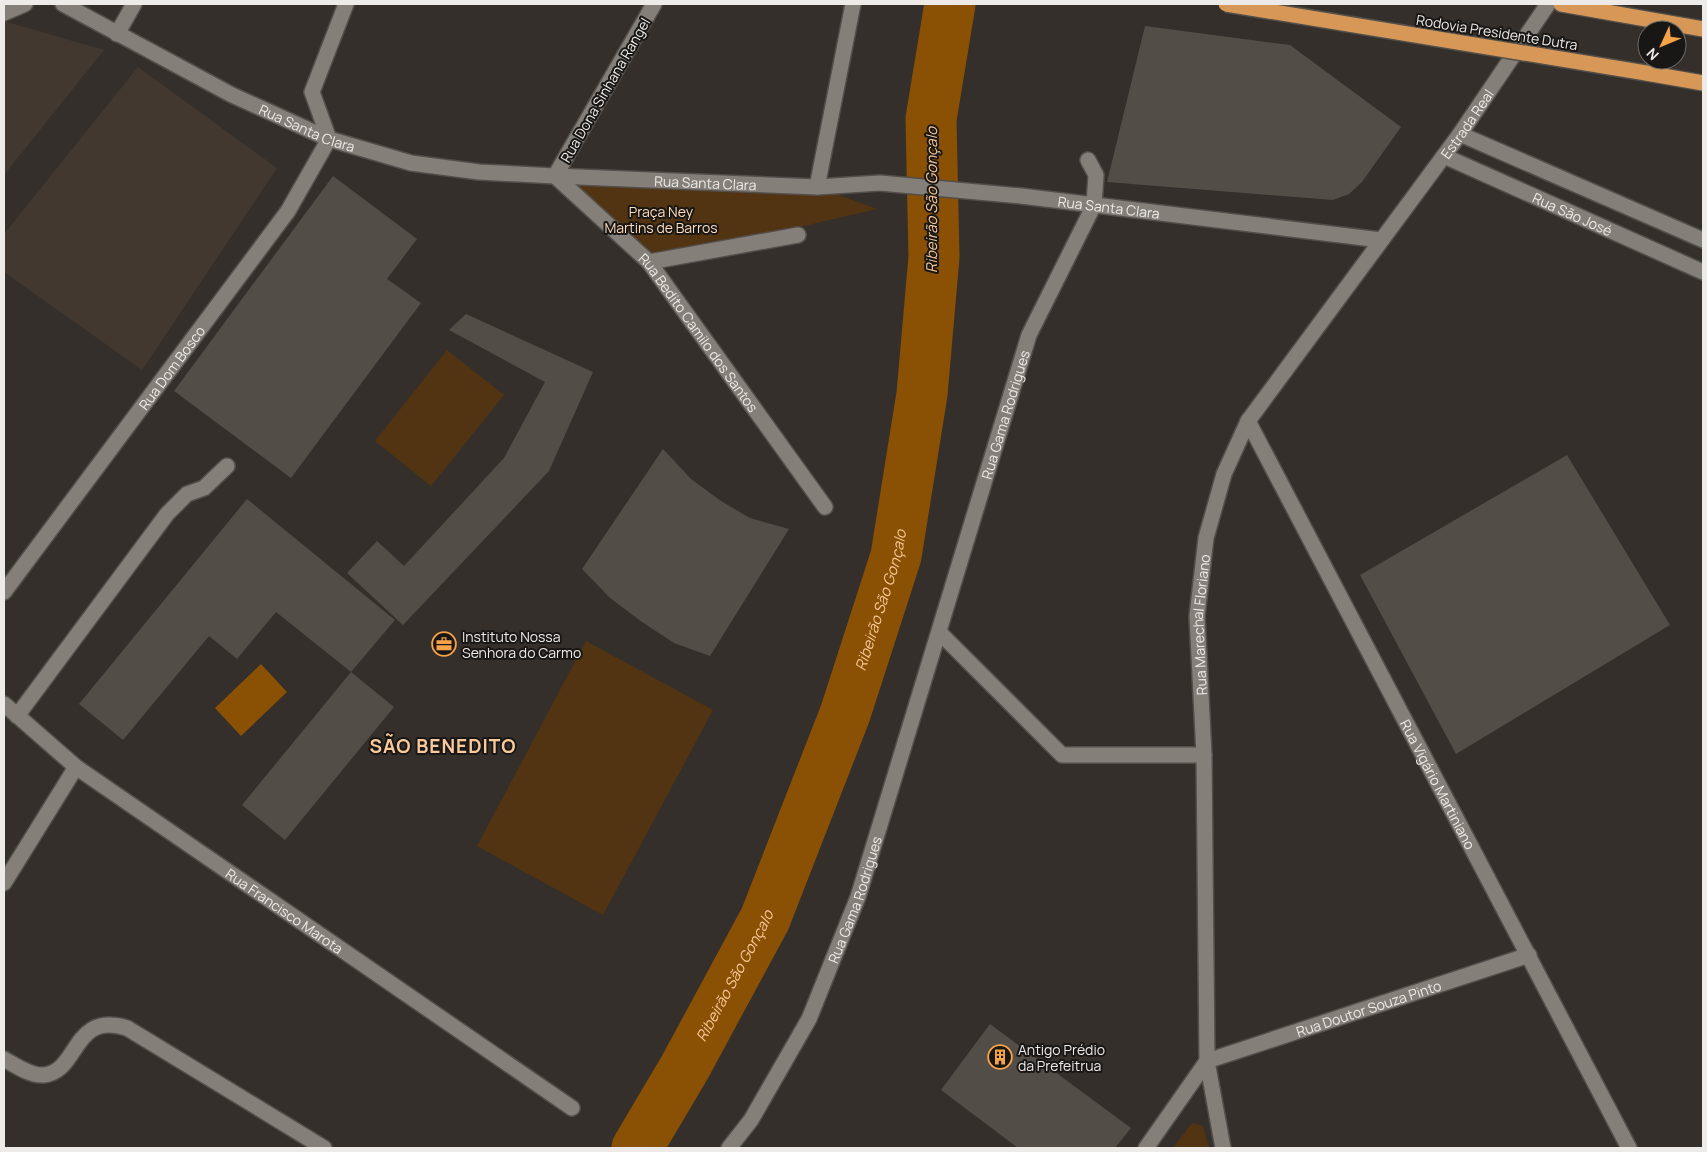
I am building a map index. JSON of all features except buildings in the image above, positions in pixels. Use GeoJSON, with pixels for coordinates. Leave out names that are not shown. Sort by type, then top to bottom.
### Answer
{"type":"FeatureCollection","features":[{"type":"Feature","properties":{"kind":"highway","name":"Rodovia Presidente Dutra"},"geometry":{"type":"LineString","coordinates":[[1226,4],[1703,83]]}},
{"type":"Feature","properties":{"kind":"highway"},"geometry":{"type":"LineString","coordinates":[[1561,4],[1703,29]]}},
{"type":"Feature","properties":{"kind":"street"},"geometry":{"type":"LineString","coordinates":[[4,13],[25,4]]}},
{"type":"Feature","properties":{"kind":"street","name":"Rua Santa Clara"},"geometry":{"type":"LineString","coordinates":[[62,4],[232,95],[330,139],[411,163],[479,172],[555,176],[817,187],[880,183],[1021,196],[1381,240]]}},
{"type":"Feature","properties":{"kind":"street"},"geometry":{"type":"LineString","coordinates":[[117,34],[134,4]]}},
{"type":"Feature","properties":{"kind":"street"},"geometry":{"type":"LineString","coordinates":[[330,139],[312,92],[346,4]]}},
{"type":"Feature","properties":{"kind":"street","name":"Rua Dona Sinhana Rangel"},"geometry":{"type":"LineString","coordinates":[[555,176],[654,4]]}},
{"type":"Feature","properties":{"kind":"street"},"geometry":{"type":"LineString","coordinates":[[817,187],[853,4]]}},
{"type":"Feature","properties":{"kind":"street","name":"Estrada Real"},"geometry":{"type":"LineString","coordinates":[[1381,240],[1460,134],[1548,4]]}},
{"type":"Feature","properties":{"kind":"street","name":"Rua São José"},"geometry":{"type":"LineString","coordinates":[[1460,134],[1703,240]]}},
{"type":"Feature","properties":{"kind":"street","name":"Rua Dom Bosco"},"geometry":{"type":"LineString","coordinates":[[4,592],[288,211],[330,139]]}},
{"type":"Feature","properties":{"kind":"street","name":"Rua São José"},"geometry":{"type":"LineString","coordinates":[[1444,156],[1703,272]]}},
{"type":"Feature","properties":{"kind":"street"},"geometry":{"type":"LineString","coordinates":[[1088,160],[1096,176],[1094,205]]}},
{"type":"Feature","properties":{"kind":"street","name":"Rua Bedito Camilo dos Santos"},"geometry":{"type":"LineString","coordinates":[[555,176],[650,262],[825,507]]}},
{"type":"Feature","properties":{"kind":"street","name":"Rua Gama Rodrigues"},"geometry":{"type":"LineString","coordinates":[[729,1148],[751,1120],[812,1011],[858,897],[940,633],[1029,335],[1094,205]]}},
{"type":"Feature","properties":{"kind":"street"},"geometry":{"type":"LineString","coordinates":[[650,262],[798,235]]}},
{"type":"Feature","properties":{"kind":"street","name":"Rua Marechal Floriano"},"geometry":{"type":"LineString","coordinates":[[1223,1148],[1207,1061],[1204,756],[1197,616],[1206,538],[1224,474],[1248,421],[1381,240]]}},
{"type":"Feature","properties":{"kind":"street","name":"Rua Vigário Martiniano"},"geometry":{"type":"LineString","coordinates":[[1248,421],[1629,1148]]}},
{"type":"Feature","properties":{"kind":"street"},"geometry":{"type":"LineString","coordinates":[[18,716],[167,514],[187,494],[204,488],[227,466]]}},
{"type":"Feature","properties":{"kind":"street"},"geometry":{"type":"LineString","coordinates":[[940,633],[1062,754],[1204,756]]}},
{"type":"Feature","properties":{"kind":"street","name":"Rua Francisco Marota"},"geometry":{"type":"LineString","coordinates":[[4,704],[76,767],[572,1108]]}},
{"type":"Feature","properties":{"kind":"street"},"geometry":{"type":"LineString","coordinates":[[4,883],[76,767]]}},
{"type":"Feature","properties":{"kind":"street","name":"Rua Doutor Souza Pinto"},"geometry":{"type":"LineString","coordinates":[[1207,1061],[1529,955]]}},
{"type":"Feature","properties":{"kind":"street"},"geometry":{"type":"LineString","coordinates":[[4,1059],[22,1069],[42,1075],[57,1071],[82,1039],[96,1026],[110,1023],[127,1028],[324,1148]]}},
{"type":"Feature","properties":{"kind":"street"},"geometry":{"type":"LineString","coordinates":[[1146,1148],[1207,1061]]}},
{"type":"Feature","properties":{"kind":"shaded area"},"geometry":{"type":"Polygon","coordinates":[[[4,21],[104,50],[4,175],[4,21]]]}},
{"type":"Feature","properties":{"kind":"shaded area"},"geometry":{"type":"Polygon","coordinates":[[[138,67],[277,168],[142,370],[4,272],[4,234],[138,67]]]}},
{"type":"Feature","properties":{"kind":"shaded area"},"geometry":{"type":"Polygon","coordinates":[[[261,664],[287,692],[241,736],[215,708],[261,664]]]}},
{"type":"Feature","properties":{"kind":"green space","name":"Praça Ney Martins de Barros"},"geometry":{"type":"Polygon","coordinates":[[[555,176],[817,187],[877,209],[649,262],[555,176]]]}},
{"type":"Feature","properties":{"kind":"green space"},"geometry":{"type":"Polygon","coordinates":[[[447,350],[504,395],[431,486],[375,441],[447,350]]]}},
{"type":"Feature","properties":{"kind":"green space"},"geometry":{"type":"Polygon","coordinates":[[[586,641],[713,710],[603,915],[477,846],[586,641]]]}},
{"type":"Feature","properties":{"kind":"green space"},"geometry":{"type":"Polygon","coordinates":[[[1192,1123],[1203,1126],[1209,1148],[1173,1148],[1192,1123]]]}},
{"type":"Feature","properties":{"kind":"waterway","name":"Ribeirão São Gonçalo"},"geometry":{"type":"LineString","coordinates":[[637,1148],[685,1067],[765,919],[845,714],[896,556],[922,394],[934,257],[931,119],[950,4]]}},
{"type":"Feature","properties":{"kind":"place","name":"Instituto Nossa Senhora do Carmo"},"geometry":{"type":"Point","coordinates":[444,644]}},
{"type":"Feature","properties":{"kind":"place","name":"Antigo Prédio da Prefeitrua"},"geometry":{"type":"Point","coordinates":[1000,1057]}},
{"type":"Feature","properties":{"kind":"district","name":"SÃO BENEDITO"},"geometry":{"type":"Point","coordinates":[443,746]}}]}
